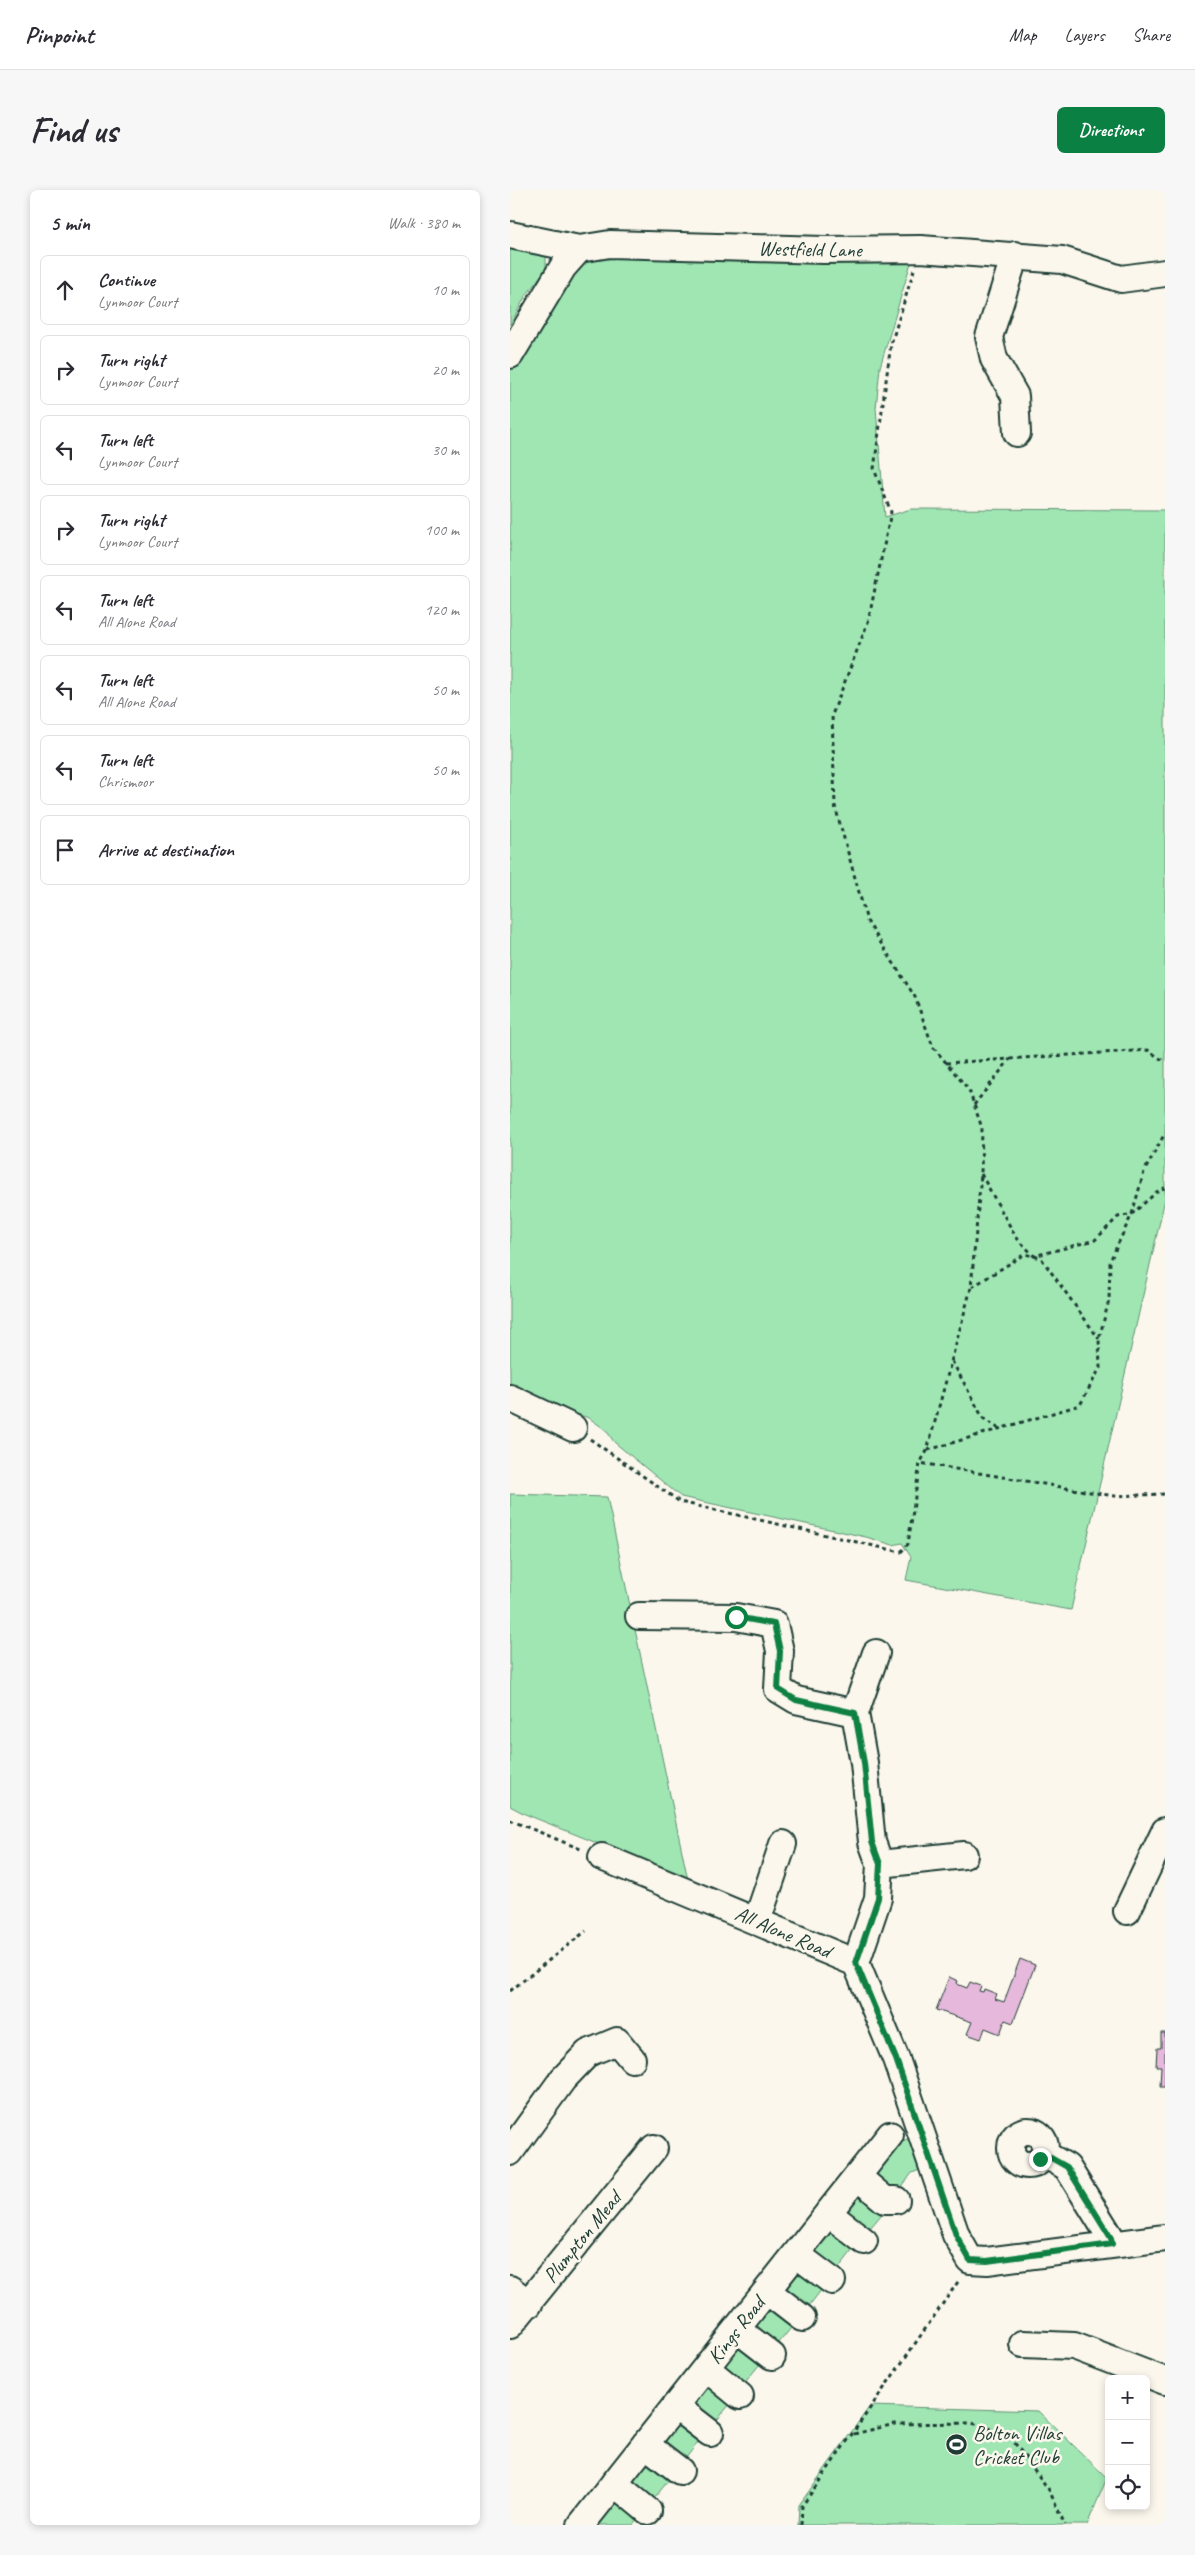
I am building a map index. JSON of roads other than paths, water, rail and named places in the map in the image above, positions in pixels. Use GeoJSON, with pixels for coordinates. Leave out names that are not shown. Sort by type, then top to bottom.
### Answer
{"type":"FeatureCollection","features":[{"type":"Feature","properties":{"kind":"street"},"geometry":{"type":"LineString","coordinates":[[510,235],[578,249],[563,267],[510,355]]}},
{"type":"Feature","properties":{"kind":"street","name":"Westfield Lane"},"geometry":{"type":"LineString","coordinates":[[578,249],[610,244],[824,250],[921,249],[1062,260],[1122,279],[1165,273]]}},
{"type":"Feature","properties":{"kind":"street"},"geometry":{"type":"LineString","coordinates":[[1015,256],[989,337],[994,359],[1015,396],[1017,433]]}},
{"type":"Feature","properties":{"kind":"street"},"geometry":{"type":"LineString","coordinates":[[510,1398],[573,1428]]}},
{"type":"Feature","properties":{"kind":"street"},"geometry":{"type":"LineString","coordinates":[[639,1616],[736,1617],[774,1624],[780,1651],[778,1689],[796,1700],[855,1713]]}},
{"type":"Feature","properties":{"kind":"street"},"geometry":{"type":"LineString","coordinates":[[856,1963],[878,1898],[880,1864],[872,1842],[864,1763],[855,1713],[876,1654]]}},
{"type":"Feature","properties":{"kind":"street"},"geometry":{"type":"LineString","coordinates":[[1127,1912],[1165,1831]]}},
{"type":"Feature","properties":{"kind":"street"},"geometry":{"type":"LineString","coordinates":[[757,1921],[783,1844]]}},
{"type":"Feature","properties":{"kind":"street"},"geometry":{"type":"LineString","coordinates":[[880,1864],[964,1855]]}},
{"type":"Feature","properties":{"kind":"street","name":"All Alone Road"},"geometry":{"type":"LineString","coordinates":[[602,1857],[856,1963],[896,2059],[956,2235],[970,2260],[987,2261],[1112,2244]]}},
{"type":"Feature","properties":{"kind":"street"},"geometry":{"type":"LineString","coordinates":[[510,2152],[562,2078],[588,2053],[616,2041],[632,2059]]}},
{"type":"Feature","properties":{"kind":"street","name":"Kings Road"},"geometry":{"type":"LineString","coordinates":[[584,2524],[614,2483],[890,2135]]}},
{"type":"Feature","properties":{"kind":"street","name":"Plumpton Mead"},"geometry":{"type":"LineString","coordinates":[[510,2325],[519,2296],[654,2148]]}},
{"type":"Feature","properties":{"kind":"street"},"geometry":{"type":"LineString","coordinates":[[1044,2154],[1067,2167],[1111,2238],[1112,2244],[1165,2238]]}},
{"type":"Feature","properties":{"kind":"street"},"geometry":{"type":"LineString","coordinates":[[858,2177],[885,2200],[896,2200]]}},
{"type":"Feature","properties":{"kind":"street"},"geometry":{"type":"LineString","coordinates":[[828,2214],[864,2242]]}},
{"type":"Feature","properties":{"kind":"street"},"geometry":{"type":"LineString","coordinates":[[796,2254],[832,2281]]}},
{"type":"Feature","properties":{"kind":"street"},"geometry":{"type":"LineString","coordinates":[[767,2291],[802,2318]]}},
{"type":"Feature","properties":{"kind":"street"},"geometry":{"type":"LineString","coordinates":[[737,2328],[772,2356]]}},
{"type":"Feature","properties":{"kind":"street"},"geometry":{"type":"LineString","coordinates":[[1023,2344],[1074,2346],[1165,2381]]}},
{"type":"Feature","properties":{"kind":"street"},"geometry":{"type":"LineString","coordinates":[[706,2368],[740,2396]]}},
{"type":"Feature","properties":{"kind":"street"},"geometry":{"type":"LineString","coordinates":[[676,2406],[710,2433]]}},
{"type":"Feature","properties":{"kind":"street"},"geometry":{"type":"LineString","coordinates":[[645,2444],[680,2471]]}},
{"type":"Feature","properties":{"kind":"street"},"geometry":{"type":"LineString","coordinates":[[614,2483],[648,2511]]}},
{"type":"Feature","properties":{"kind":"place","name":"Bolton Villas Cricket Club"},"geometry":{"type":"Point","coordinates":[957,2445]}}]}
